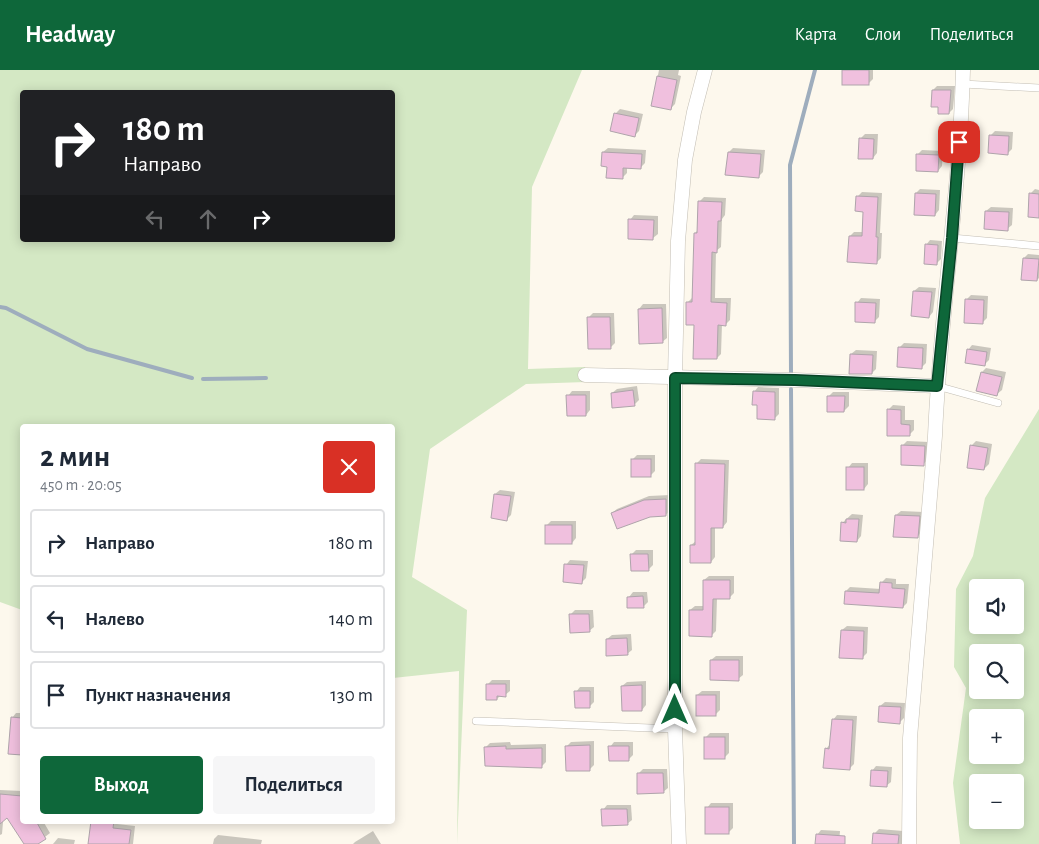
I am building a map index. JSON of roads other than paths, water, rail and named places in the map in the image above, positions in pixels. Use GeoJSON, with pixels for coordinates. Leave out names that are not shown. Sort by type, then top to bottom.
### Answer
{"type":"FeatureCollection","features":[{"type":"Feature","properties":{"kind":"street"},"geometry":{"type":"LineString","coordinates":[[679,844],[675,729],[675,378],[678,241],[685,160],[694,112],[705,70]]}},
{"type":"Feature","properties":{"kind":"street"},"geometry":{"type":"LineString","coordinates":[[909,844],[910,738],[937,386],[952,238],[963,77]]}},
{"type":"Feature","properties":{"kind":"street"},"geometry":{"type":"LineString","coordinates":[[585,375],[795,380],[937,386]]}},
{"type":"Feature","properties":{"kind":"lane"},"geometry":{"type":"LineString","coordinates":[[963,77],[1039,88]]}},
{"type":"Feature","properties":{"kind":"lane"},"geometry":{"type":"LineString","coordinates":[[952,238],[1039,246]]}},
{"type":"Feature","properties":{"kind":"lane"},"geometry":{"type":"LineString","coordinates":[[937,386],[998,403]]}},
{"type":"Feature","properties":{"kind":"lane"},"geometry":{"type":"LineString","coordinates":[[476,720],[675,729]]}},
{"type":"Feature","properties":{"kind":"waterway"},"geometry":{"type":"LineString","coordinates":[[791,373],[790,165],[815,70]]}},
{"type":"Feature","properties":{"kind":"waterway"},"geometry":{"type":"LineString","coordinates":[[0,307],[6,308],[87,349],[192,378]]}},
{"type":"Feature","properties":{"kind":"waterway"},"geometry":{"type":"LineString","coordinates":[[203,379],[266,378]]}},
{"type":"Feature","properties":{"kind":"waterway"},"geometry":{"type":"LineString","coordinates":[[791,389],[794,844]]}}]}
